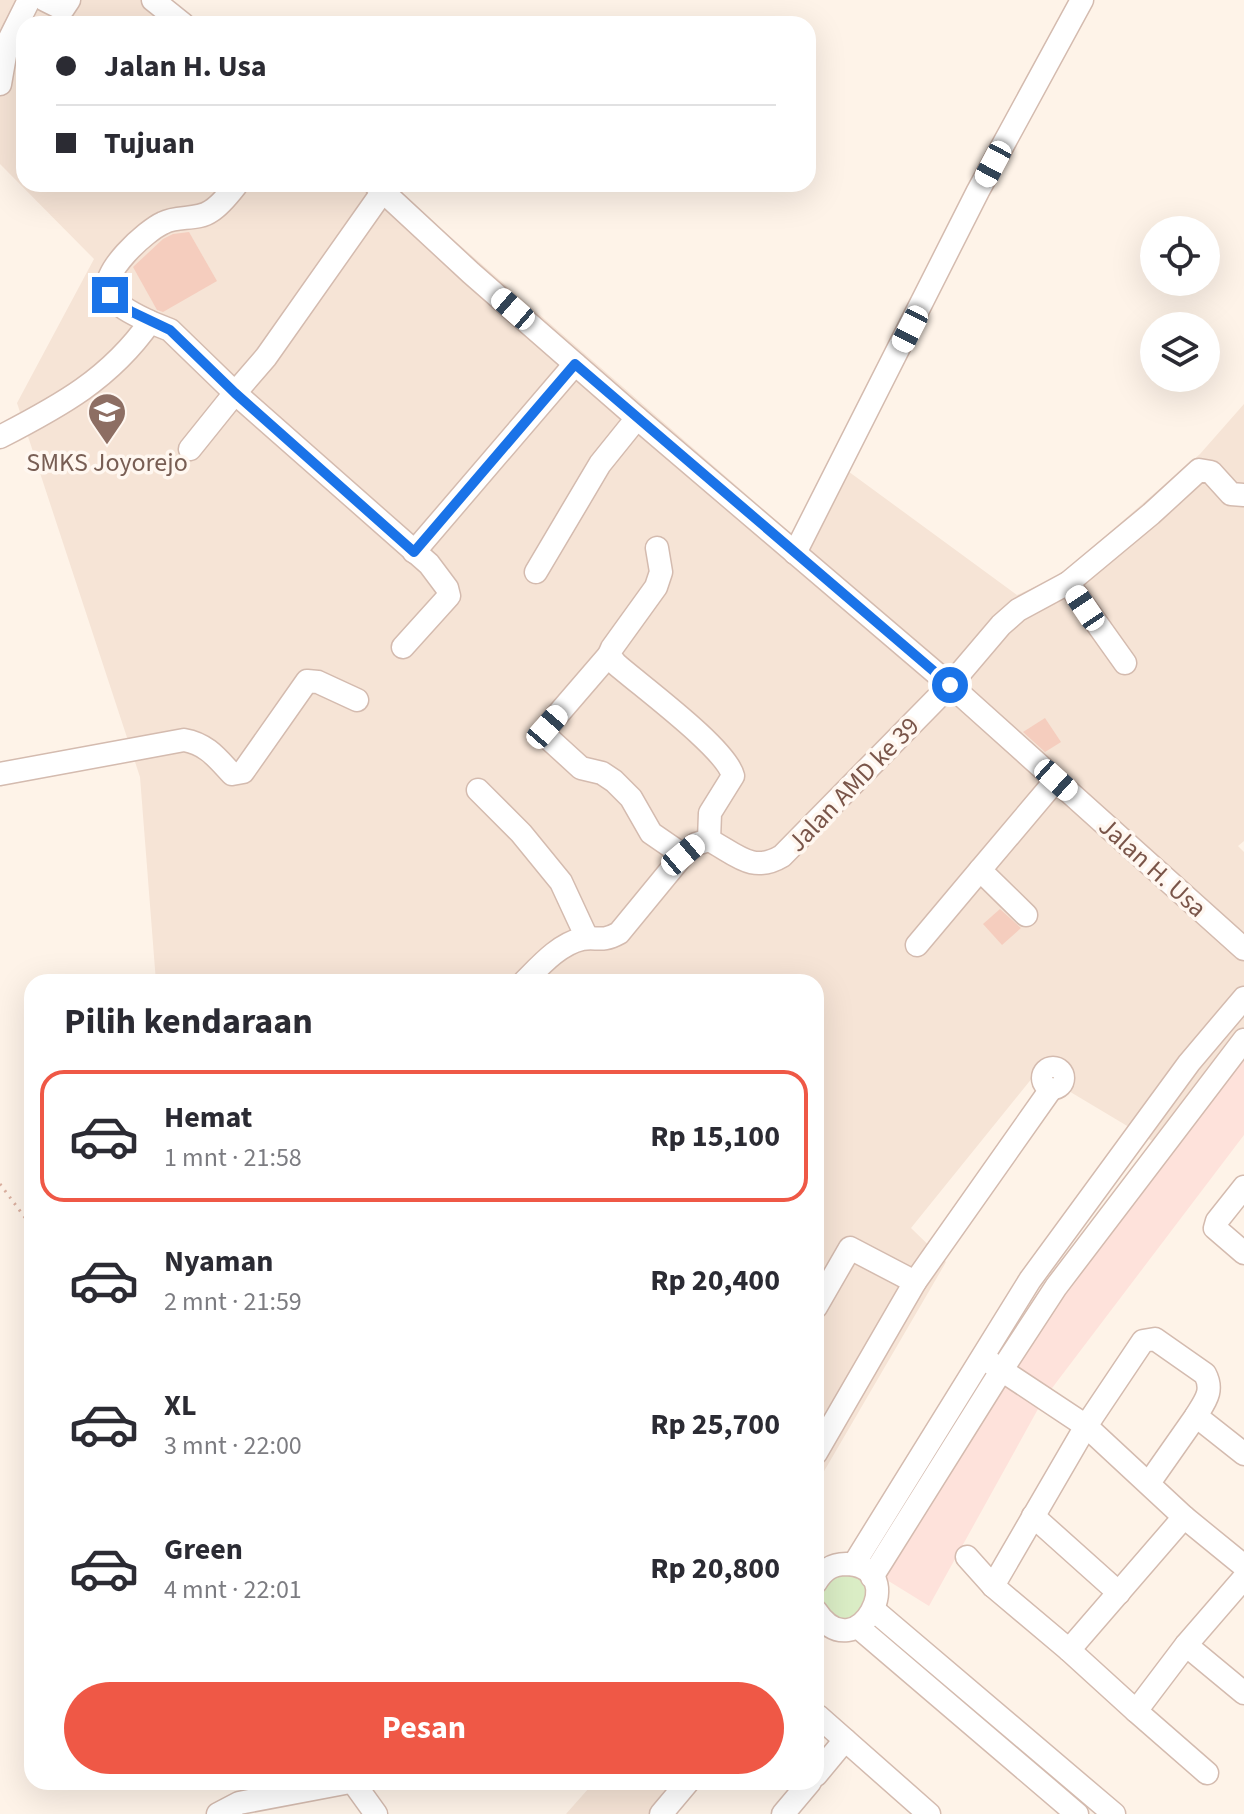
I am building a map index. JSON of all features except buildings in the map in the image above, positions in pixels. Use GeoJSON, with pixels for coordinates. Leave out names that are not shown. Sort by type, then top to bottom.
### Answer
{"type":"FeatureCollection","features":[{"type":"Feature","properties":{"kind":"street"},"geometry":{"type":"LineString","coordinates":[[45,0],[63,9],[69,0]]}},
{"type":"Feature","properties":{"kind":"street"},"geometry":{"type":"LineString","coordinates":[[153,0],[173,16]]}},
{"type":"Feature","properties":{"kind":"street"},"geometry":{"type":"LineString","coordinates":[[795,553],[978,191],[1082,0]]}},
{"type":"Feature","properties":{"kind":"street"},"geometry":{"type":"LineString","coordinates":[[0,84],[7,44],[16,26]]}},
{"type":"Feature","properties":{"kind":"street"},"geometry":{"type":"LineString","coordinates":[[230,192],[211,212],[161,223],[134,244],[114,269],[108,287],[110,295],[130,311],[170,330],[235,393],[429,564],[449,596],[403,647]]}},
{"type":"Feature","properties":{"kind":"street"},"geometry":{"type":"LineString","coordinates":[[190,449],[266,357],[376,192]]}},
{"type":"Feature","properties":{"kind":"street","name":"Jalan H. Usa"},"geometry":{"type":"LineString","coordinates":[[383,192],[637,418],[950,685],[1244,949]]}},
{"type":"Feature","properties":{"kind":"street"},"geometry":{"type":"LineString","coordinates":[[0,437],[81,393],[130,351],[150,322]]}},
{"type":"Feature","properties":{"kind":"street"},"geometry":{"type":"LineString","coordinates":[[414,552],[575,364]]}},
{"type":"Feature","properties":{"kind":"street"},"geometry":{"type":"LineString","coordinates":[[536,572],[600,464],[637,418]]}},
{"type":"Feature","properties":{"kind":"street","name":"Jalan AMD ke 39"},"geometry":{"type":"LineString","coordinates":[[709,840],[755,865],[768,865],[782,856],[950,685],[1010,618],[1068,583],[1199,470],[1211,472],[1231,494],[1244,495]]}},
{"type":"Feature","properties":{"kind":"street"},"geometry":{"type":"LineString","coordinates":[[657,548],[661,572],[656,587],[609,655],[547,727],[547,737],[581,768],[602,773],[614,781],[631,798],[651,833],[683,855]]}},
{"type":"Feature","properties":{"kind":"street"},"geometry":{"type":"LineString","coordinates":[[1068,583],[1125,663]]}},
{"type":"Feature","properties":{"kind":"street"},"geometry":{"type":"LineString","coordinates":[[533,974],[566,944],[587,938],[605,939],[619,933],[683,855],[696,844],[709,840],[710,813],[733,776],[731,766],[708,743],[609,655]]}},
{"type":"Feature","properties":{"kind":"street"},"geometry":{"type":"LineString","coordinates":[[0,774],[184,740],[199,743],[232,774],[237,775],[243,772],[307,681],[318,682],[357,700]]}},
{"type":"Feature","properties":{"kind":"street"},"geometry":{"type":"LineString","coordinates":[[917,945],[1056,780]]}},
{"type":"Feature","properties":{"kind":"street"},"geometry":{"type":"LineString","coordinates":[[478,790],[521,833],[561,882],[587,938]]}},
{"type":"Feature","properties":{"kind":"street"},"geometry":{"type":"LineString","coordinates":[[980,870],[1026,915]]}},
{"type":"Feature","properties":{"kind":"street"},"geometry":{"type":"LineString","coordinates":[[863,1571],[992,1364],[1030,1280],[1189,1063],[1244,998]]}},
{"type":"Feature","properties":{"kind":"street"},"geometry":{"type":"LineString","coordinates":[[992,1364],[1056,1287],[1244,1040]]}},
{"type":"Feature","properties":{"kind":"street"},"geometry":{"type":"LineString","coordinates":[[824,1439],[915,1282],[1064,1083]]}},
{"type":"Feature","properties":{"kind":"street"},"geometry":{"type":"LineString","coordinates":[[1244,1187],[1217,1221],[1215,1228],[1244,1253]]}},
{"type":"Feature","properties":{"kind":"street"},"geometry":{"type":"LineString","coordinates":[[824,1293],[850,1248],[915,1282]]}},
{"type":"Feature","properties":{"kind":"street"},"geometry":{"type":"LineString","coordinates":[[993,1586],[1086,1426],[1143,1341],[1149,1338],[1155,1339],[1205,1374],[1210,1383],[1209,1394],[1196,1416],[1149,1483]]}},
{"type":"Feature","properties":{"kind":"street"},"geometry":{"type":"LineString","coordinates":[[992,1364],[1086,1426],[1184,1517],[1244,1566]]}},
{"type":"Feature","properties":{"kind":"street"},"geometry":{"type":"LineString","coordinates":[[1196,1416],[1244,1454]]}},
{"type":"Feature","properties":{"kind":"street"},"geometry":{"type":"LineString","coordinates":[[1033,1516],[1119,1593]]}},
{"type":"Feature","properties":{"kind":"street"},"geometry":{"type":"LineString","coordinates":[[1069,1650],[1184,1517]]}},
{"type":"Feature","properties":{"kind":"street"},"geometry":{"type":"LineString","coordinates":[[967,1557],[993,1586],[1207,1773]]}},
{"type":"Feature","properties":{"kind":"street"},"geometry":{"type":"LineString","coordinates":[[824,1570],[837,1564],[863,1571],[878,1594],[866,1619],[840,1629],[824,1623]]}},
{"type":"Feature","properties":{"kind":"street"},"geometry":{"type":"LineString","coordinates":[[1136,1711],[1186,1645],[1244,1578]]}},
{"type":"Feature","properties":{"kind":"street"},"geometry":{"type":"LineString","coordinates":[[866,1619],[1077,1814]]}},
{"type":"Feature","properties":{"kind":"street"},"geometry":{"type":"LineString","coordinates":[[866,1619],[1114,1814]]}},
{"type":"Feature","properties":{"kind":"street"},"geometry":{"type":"LineString","coordinates":[[1186,1645],[1244,1693]]}},
{"type":"Feature","properties":{"kind":"street"},"geometry":{"type":"LineString","coordinates":[[824,1721],[929,1814]]}},
{"type":"Feature","properties":{"kind":"street"},"geometry":{"type":"LineString","coordinates":[[824,1765],[845,1740]]}},
{"type":"Feature","properties":{"kind":"street"},"geometry":{"type":"LineString","coordinates":[[218,1814],[239,1803],[309,1790]]}},
{"type":"Feature","properties":{"kind":"street"},"geometry":{"type":"LineString","coordinates":[[358,1790],[376,1814]]}},
{"type":"Feature","properties":{"kind":"street"},"geometry":{"type":"LineString","coordinates":[[663,1814],[682,1790]]}},
{"type":"Feature","properties":{"kind":"street"},"geometry":{"type":"LineString","coordinates":[[790,1811],[804,1790]]}},
{"type":"Feature","properties":{"kind":"path"},"geometry":{"type":"LineString","coordinates":[[0,1184],[24,1216]]}},
{"type":"Feature","properties":{"kind":"shaded area"},"geometry":{"type":"Polygon","coordinates":[[[0,0],[161,0],[180,16],[16,16],[16,180],[0,164],[0,0]]]}},
{"type":"Feature","properties":{"kind":"shaded area"},"geometry":{"type":"Polygon","coordinates":[[[28,192],[397,192],[801,542],[841,466],[1017,595],[1059,576],[1200,454],[1244,404],[1244,841],[1238,846],[1244,852],[1244,1042],[1159,1145],[1037,1072],[911,1228],[946,1262],[824,1471],[824,974],[155,974],[140,777],[17,403],[94,259],[28,192]]]}},
{"type":"Feature","properties":{"kind":"shaded area"},"geometry":{"type":"Polygon","coordinates":[[[1244,1042],[1244,1135],[1043,1400],[929,1606],[874,1572],[1000,1361],[1244,1042]]]}},
{"type":"Feature","properties":{"kind":"shaded area"},"geometry":{"type":"Polygon","coordinates":[[[587,1790],[684,1790],[663,1814],[566,1814],[587,1790]]]}},
{"type":"Feature","properties":{"kind":"green space"},"geometry":{"type":"Polygon","coordinates":[[[833,1572],[881,1579],[850,1629],[824,1605],[824,1586],[833,1572]]]}},
{"type":"Feature","properties":{"kind":"place","name":"SMKS Joyorejo"},"geometry":{"type":"Point","coordinates":[107,446]}},
{"type":"Feature","properties":{"kind":"route"},"geometry":{"type":"LineString","coordinates":[[110,295],[130,311],[170,330],[235,393],[414,552],[575,364],[950,685]]}}]}
